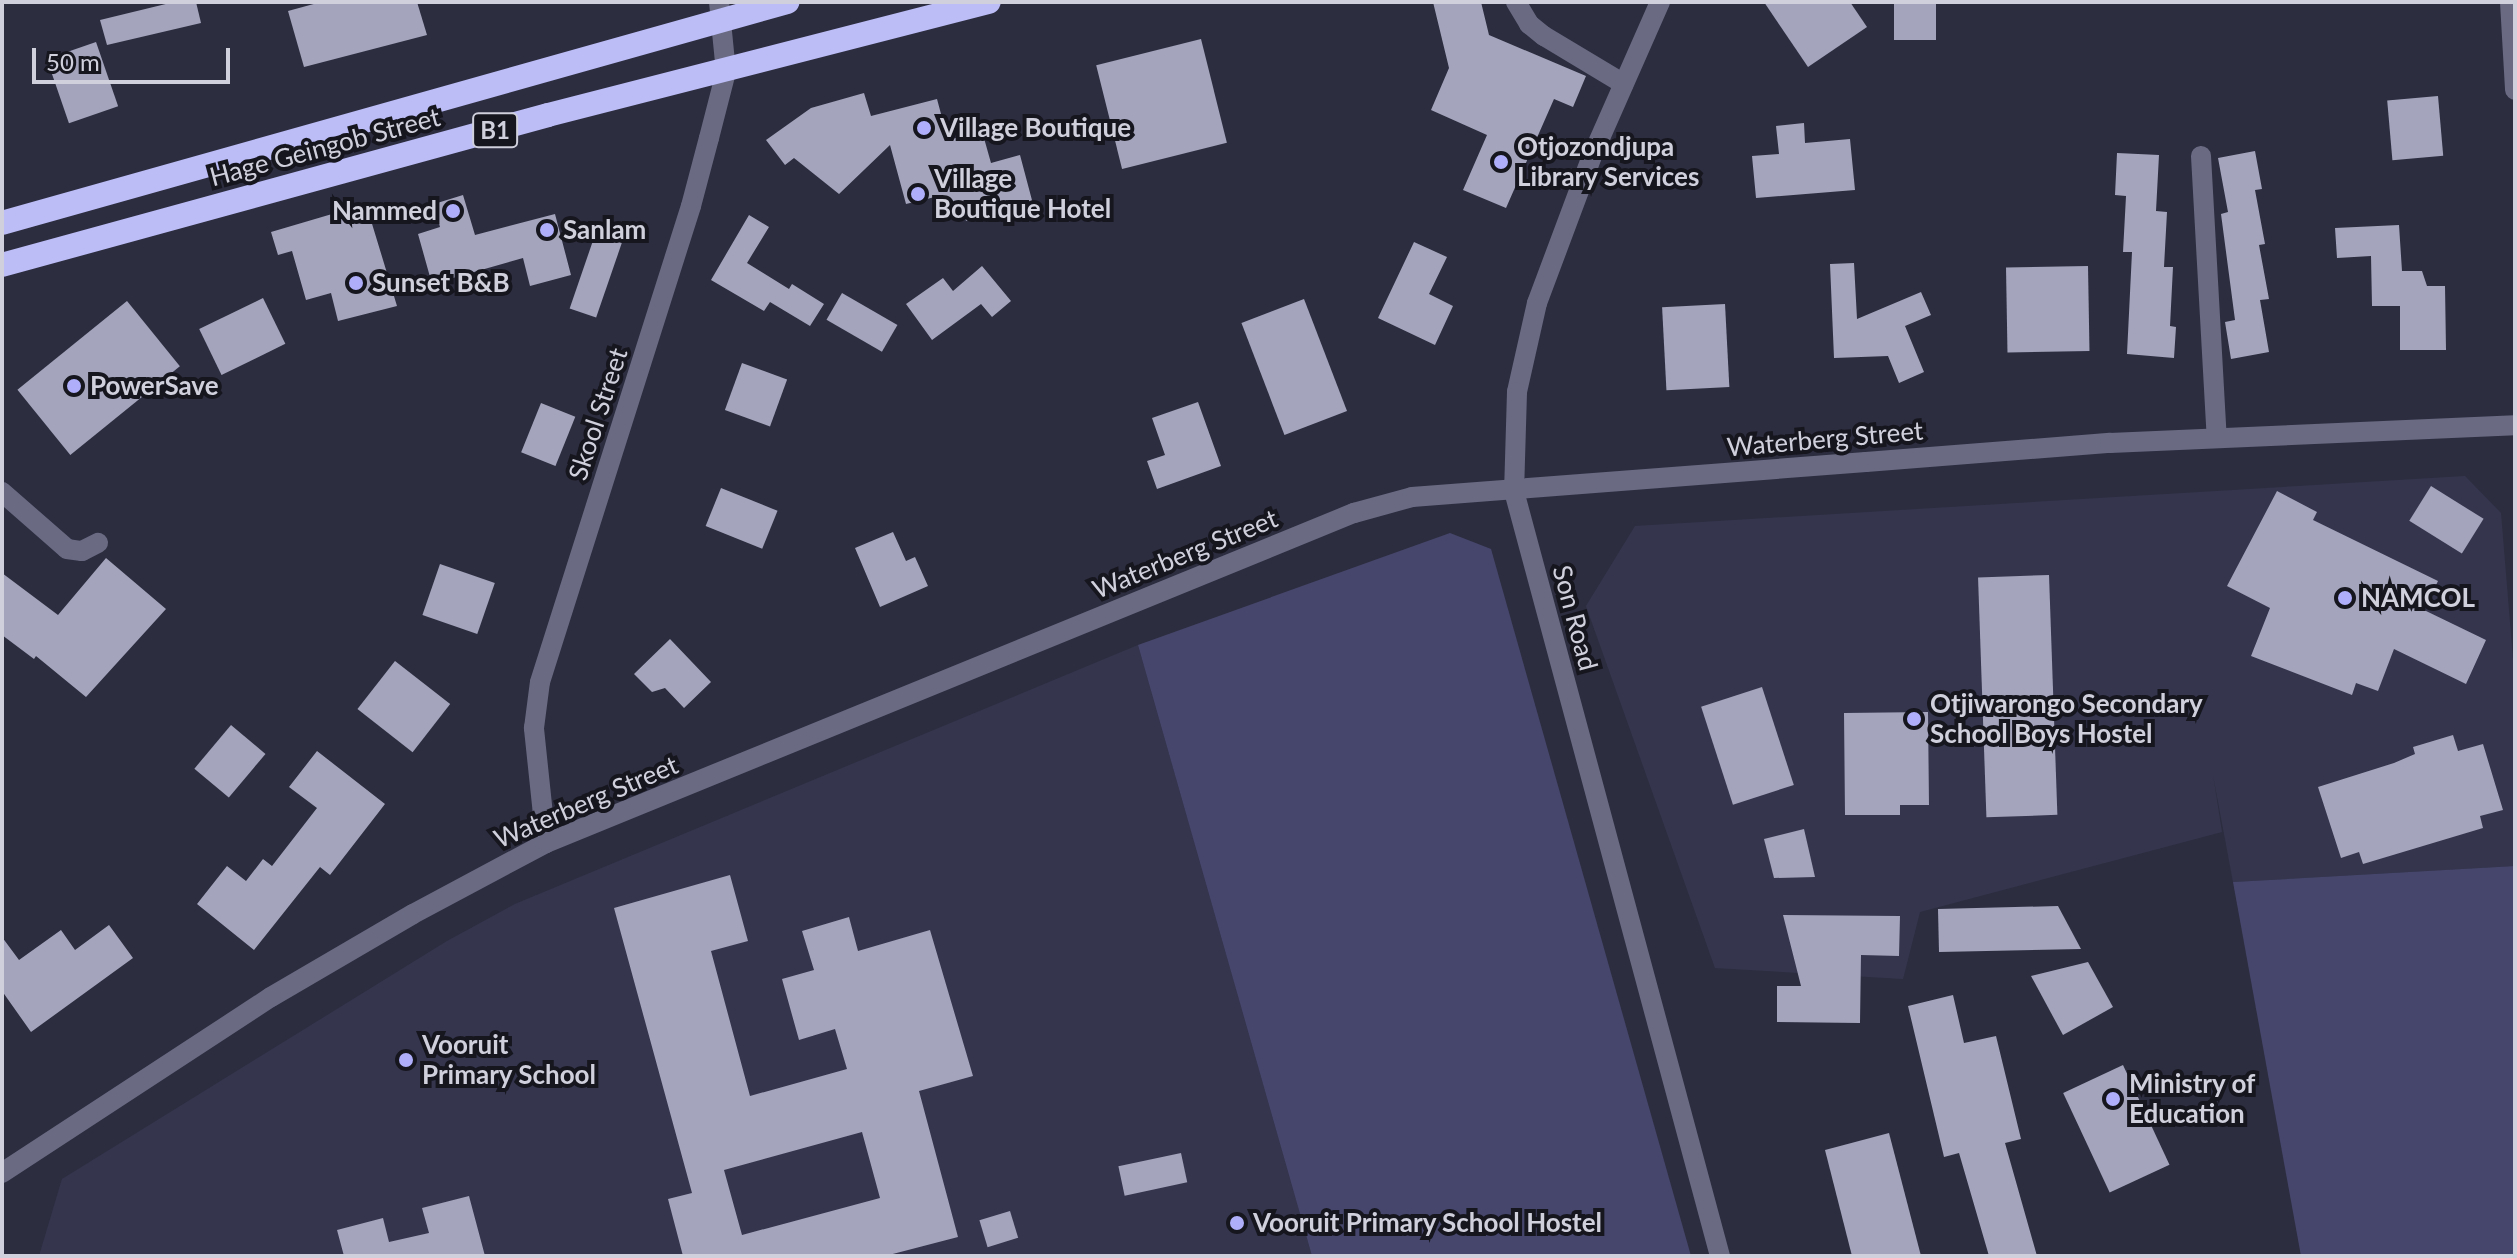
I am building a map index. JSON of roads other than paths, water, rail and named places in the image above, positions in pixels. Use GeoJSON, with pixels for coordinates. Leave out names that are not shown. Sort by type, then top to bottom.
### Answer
{"type":"FeatureCollection","features":[{"type":"Feature","properties":{"kind":"highway","name":"Hage Geingob Street"},"geometry":{"type":"LineString","coordinates":[[2,223],[538,73],[721,10],[787,2]]}},
{"type":"Feature","properties":{"kind":"highway","name":"Hage Geingob Street"},"geometry":{"type":"LineString","coordinates":[[2,265],[548,115],[726,72],[989,2]]}},
{"type":"Feature","properties":{"kind":"highway"},"geometry":{"type":"LineString","coordinates":[[538,73],[548,115]]}},
{"type":"Feature","properties":{"kind":"street"},"geometry":{"type":"LineString","coordinates":[[1516,2],[1529,24],[1544,36],[1624,84]]}},
{"type":"Feature","properties":{"kind":"street","name":"Son Road"},"geometry":{"type":"LineString","coordinates":[[1660,2],[1537,303],[1517,392],[1514,491],[1720,1256]]}},
{"type":"Feature","properties":{"kind":"street"},"geometry":{"type":"LineString","coordinates":[[2510,2],[2515,90]]}},
{"type":"Feature","properties":{"kind":"street","name":"Skool Street"},"geometry":{"type":"LineString","coordinates":[[546,843],[534,728],[540,682],[691,206],[726,72],[721,10]]}},
{"type":"Feature","properties":{"kind":"street"},"geometry":{"type":"LineString","coordinates":[[2201,156],[2217,438]]}},
{"type":"Feature","properties":{"kind":"street","name":"Waterberg Street"},"geometry":{"type":"LineString","coordinates":[[2,1173],[271,997],[413,914],[546,843],[1354,513],[1412,497],[2217,438],[2515,425]]}},
{"type":"Feature","properties":{"kind":"street"},"geometry":{"type":"LineString","coordinates":[[2,492],[67,549],[82,551],[98,543]]}},
{"type":"Feature","properties":{"kind":"place","name":"Village Boutique"},"geometry":{"type":"Point","coordinates":[924,128]}},
{"type":"Feature","properties":{"kind":"place","name":"Otjozondjupa Library Services"},"geometry":{"type":"Point","coordinates":[1501,162]}},
{"type":"Feature","properties":{"kind":"place","name":"Village Boutique Hotel"},"geometry":{"type":"Point","coordinates":[918,194]}},
{"type":"Feature","properties":{"kind":"place","name":"Nammed"},"geometry":{"type":"Point","coordinates":[453,211]}},
{"type":"Feature","properties":{"kind":"place","name":"Sanlam"},"geometry":{"type":"Point","coordinates":[547,230]}},
{"type":"Feature","properties":{"kind":"place","name":"Sunset B&B"},"geometry":{"type":"Point","coordinates":[356,283]}},
{"type":"Feature","properties":{"kind":"place","name":"PowerSave"},"geometry":{"type":"Point","coordinates":[74,386]}},
{"type":"Feature","properties":{"kind":"place","name":"NAMCOL"},"geometry":{"type":"Point","coordinates":[2345,598]}},
{"type":"Feature","properties":{"kind":"place","name":"Otjiwarongo Secondary School Boys Hostel"},"geometry":{"type":"Point","coordinates":[1914,719]}},
{"type":"Feature","properties":{"kind":"place","name":"Vooruit Primary School"},"geometry":{"type":"Point","coordinates":[406,1060]}},
{"type":"Feature","properties":{"kind":"place","name":"Ministry of Education"},"geometry":{"type":"Point","coordinates":[2113,1099]}},
{"type":"Feature","properties":{"kind":"place","name":"Vooruit Primary School Hostel"},"geometry":{"type":"Point","coordinates":[1237,1223]}}]}
